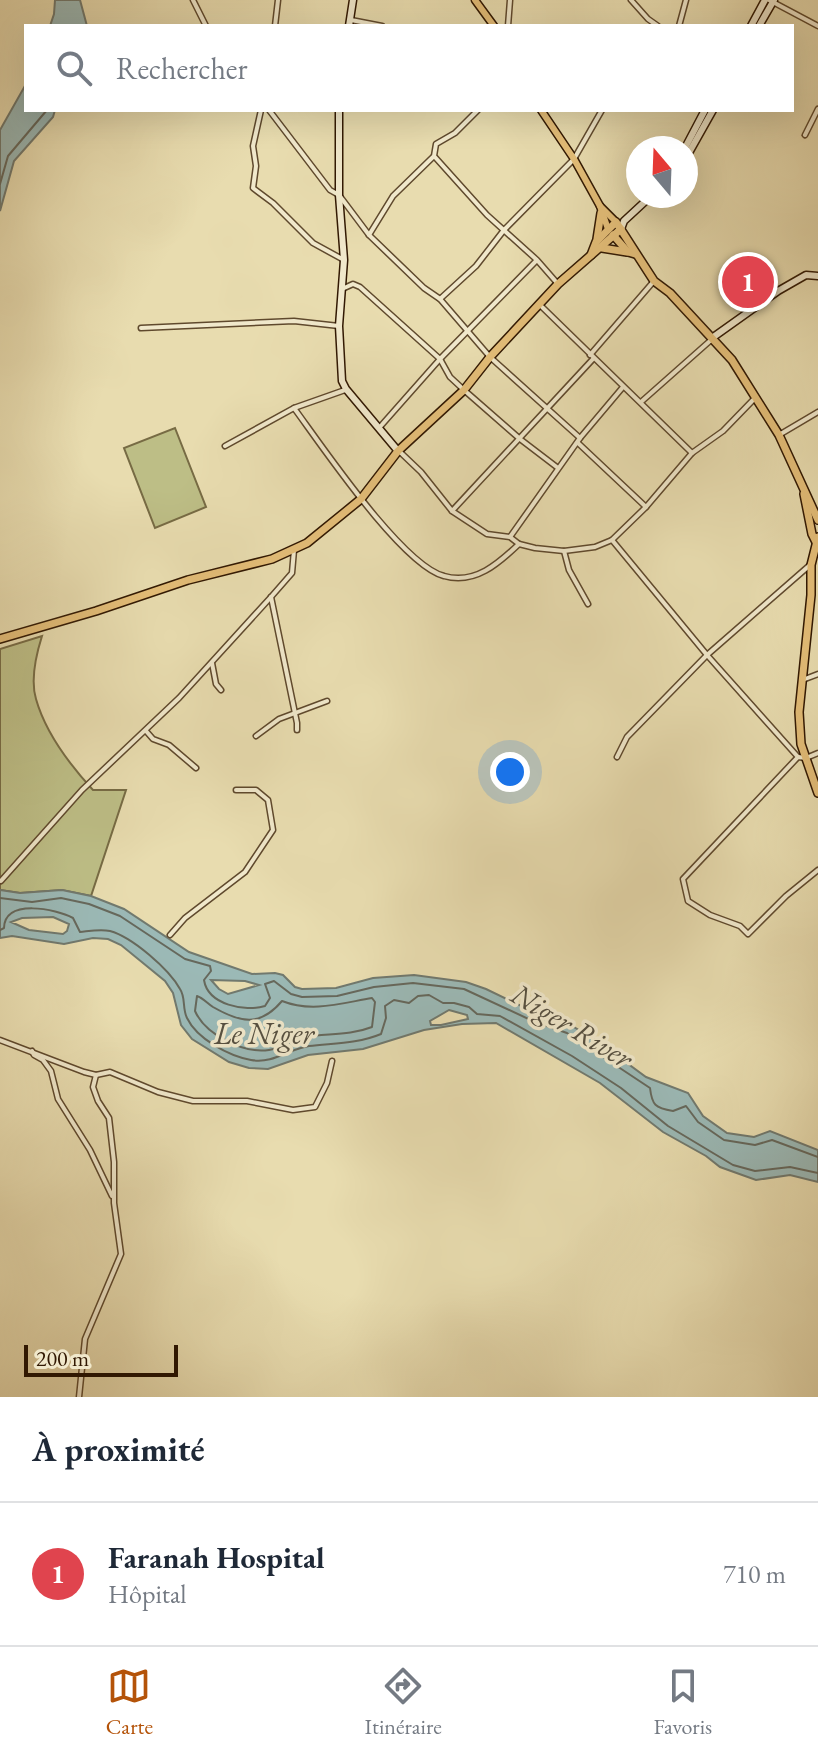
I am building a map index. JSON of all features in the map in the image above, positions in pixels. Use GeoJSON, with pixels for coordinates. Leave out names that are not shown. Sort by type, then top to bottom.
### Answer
{"type":"FeatureCollection","features":[{"type":"Feature","properties":{"kind":"highway"},"geometry":{"type":"LineString","coordinates":[[599,245],[601,210]]}},
{"type":"Feature","properties":{"kind":"highway"},"geometry":{"type":"LineString","coordinates":[[0,639],[294,550],[361,499],[398,451],[464,390],[490,357],[558,284],[620,224],[631,253]]}},
{"type":"Feature","properties":{"kind":"highway"},"geometry":{"type":"LineString","coordinates":[[611,233],[732,360],[779,435],[818,520]]}},
{"type":"Feature","properties":{"kind":"highway"},"geometry":{"type":"LineString","coordinates":[[599,245],[631,253]]}},
{"type":"Feature","properties":{"kind":"highway"},"geometry":{"type":"LineString","coordinates":[[804,494],[816,536],[811,565],[805,679],[799,712],[802,758],[818,793]]}},
{"type":"Feature","properties":{"kind":"main road"},"geometry":{"type":"LineString","coordinates":[[475,0],[493,24]]}},
{"type":"Feature","properties":{"kind":"main road"},"geometry":{"type":"LineString","coordinates":[[542,112],[574,159],[611,233]]}},
{"type":"Feature","properties":{"kind":"main road"},"geometry":{"type":"LineString","coordinates":[[601,210],[607,210],[620,224]]}},
{"type":"Feature","properties":{"kind":"street"},"geometry":{"type":"LineString","coordinates":[[193,0],[205,24]]}},
{"type":"Feature","properties":{"kind":"street"},"geometry":{"type":"LineString","coordinates":[[275,24],[278,0]]}},
{"type":"Feature","properties":{"kind":"street"},"geometry":{"type":"LineString","coordinates":[[350,23],[353,0]]}},
{"type":"Feature","properties":{"kind":"street"},"geometry":{"type":"LineString","coordinates":[[508,24],[510,0]]}},
{"type":"Feature","properties":{"kind":"street"},"geometry":{"type":"LineString","coordinates":[[631,0],[655,24]]}},
{"type":"Feature","properties":{"kind":"street"},"geometry":{"type":"LineString","coordinates":[[680,24],[686,0]]}},
{"type":"Feature","properties":{"kind":"street"},"geometry":{"type":"LineString","coordinates":[[752,24],[770,0]]}},
{"type":"Feature","properties":{"kind":"street"},"geometry":{"type":"LineString","coordinates":[[760,24],[770,0]]}},
{"type":"Feature","properties":{"kind":"street"},"geometry":{"type":"LineString","coordinates":[[770,0],[818,26]]}},
{"type":"Feature","properties":{"kind":"street"},"geometry":{"type":"LineString","coordinates":[[805,135],[818,109]]}},
{"type":"Feature","properties":{"kind":"street"},"geometry":{"type":"LineString","coordinates":[[261,112],[253,146],[256,166],[253,188],[273,203],[313,243],[344,260]]}},
{"type":"Feature","properties":{"kind":"street"},"geometry":{"type":"LineString","coordinates":[[271,112],[369,235],[424,288],[440,299],[490,357],[548,409],[646,507]]}},
{"type":"Feature","properties":{"kind":"street"},"geometry":{"type":"LineString","coordinates":[[339,112],[339,195],[344,260],[339,326],[342,381],[398,451],[421,472],[452,511],[487,534],[510,537],[519,544],[564,551],[595,547],[612,540],[646,507],[692,453],[723,431],[755,398]]}},
{"type":"Feature","properties":{"kind":"street"},"geometry":{"type":"LineString","coordinates":[[369,235],[393,196],[434,156],[436,144],[455,133],[476,112]]}},
{"type":"Feature","properties":{"kind":"street"},"geometry":{"type":"LineString","coordinates":[[440,299],[476,266],[504,230],[574,159],[601,112]]}},
{"type":"Feature","properties":{"kind":"street"},"geometry":{"type":"LineString","coordinates":[[691,136],[704,112]]}},
{"type":"Feature","properties":{"kind":"street"},"geometry":{"type":"LineString","coordinates":[[698,137],[712,112]]}},
{"type":"Feature","properties":{"kind":"street"},"geometry":{"type":"LineString","coordinates":[[434,156],[558,284]]}},
{"type":"Feature","properties":{"kind":"street"},"geometry":{"type":"LineString","coordinates":[[620,224],[638,208]]}},
{"type":"Feature","properties":{"kind":"street"},"geometry":{"type":"LineString","coordinates":[[379,428],[440,359],[537,260]]}},
{"type":"Feature","properties":{"kind":"street"},"geometry":{"type":"LineString","coordinates":[[641,402],[712,338],[778,291],[806,275],[818,276]]}},
{"type":"Feature","properties":{"kind":"street"},"geometry":{"type":"LineString","coordinates":[[452,511],[548,409],[654,281]]}},
{"type":"Feature","properties":{"kind":"street"},"geometry":{"type":"LineString","coordinates":[[342,289],[353,284],[360,287],[440,359],[450,377],[464,390],[558,468]]}},
{"type":"Feature","properties":{"kind":"street"},"geometry":{"type":"LineString","coordinates":[[540,305],[692,453]]}},
{"type":"Feature","properties":{"kind":"street"},"geometry":{"type":"LineString","coordinates":[[141,328],[294,321],[339,326]]}},
{"type":"Feature","properties":{"kind":"street"},"geometry":{"type":"LineString","coordinates":[[510,537],[579,440],[623,387]]}},
{"type":"Feature","properties":{"kind":"street"},"geometry":{"type":"LineString","coordinates":[[225,446],[294,408],[346,389]]}},
{"type":"Feature","properties":{"kind":"street"},"geometry":{"type":"LineString","coordinates":[[294,408],[361,499],[420,564],[444,576],[468,578],[499,564],[519,544]]}},
{"type":"Feature","properties":{"kind":"street"},"geometry":{"type":"LineString","coordinates":[[779,435],[818,412]]}},
{"type":"Feature","properties":{"kind":"street"},"geometry":{"type":"LineString","coordinates":[[612,540],[707,655],[802,758]]}},
{"type":"Feature","properties":{"kind":"street"},"geometry":{"type":"LineString","coordinates":[[1,881],[82,790],[146,731],[271,597],[292,573],[294,550]]}},
{"type":"Feature","properties":{"kind":"street"},"geometry":{"type":"LineString","coordinates":[[564,551],[569,570],[588,604]]}},
{"type":"Feature","properties":{"kind":"street"},"geometry":{"type":"LineString","coordinates":[[617,757],[627,737],[707,655],[811,565]]}},
{"type":"Feature","properties":{"kind":"street"},"geometry":{"type":"LineString","coordinates":[[271,597],[297,730]]}},
{"type":"Feature","properties":{"kind":"street"},"geometry":{"type":"LineString","coordinates":[[212,663],[216,684],[221,690]]}},
{"type":"Feature","properties":{"kind":"street"},"geometry":{"type":"LineString","coordinates":[[805,679],[818,674]]}},
{"type":"Feature","properties":{"kind":"street"},"geometry":{"type":"LineString","coordinates":[[256,736],[268,725],[327,701]]}},
{"type":"Feature","properties":{"kind":"street"},"geometry":{"type":"LineString","coordinates":[[146,731],[153,739],[169,745],[196,768]]}},
{"type":"Feature","properties":{"kind":"street"},"geometry":{"type":"LineString","coordinates":[[818,753],[802,758],[683,879],[688,901],[710,915],[740,926],[748,934],[786,896],[818,870]]}},
{"type":"Feature","properties":{"kind":"street"},"geometry":{"type":"LineString","coordinates":[[170,935],[185,918],[245,872],[273,830],[268,800],[256,790],[236,790]]}},
{"type":"Feature","properties":{"kind":"street"},"geometry":{"type":"LineString","coordinates":[[0,1040],[96,1075],[110,1072],[158,1092],[193,1101],[247,1101],[293,1110],[315,1107],[324,1092],[332,1061]]}},
{"type":"Feature","properties":{"kind":"street"},"geometry":{"type":"LineString","coordinates":[[32,1051],[51,1071],[58,1099],[90,1150],[114,1198]]}},
{"type":"Feature","properties":{"kind":"street"},"geometry":{"type":"LineString","coordinates":[[79,1397],[85,1339],[121,1254],[109,1118],[93,1087],[96,1075]]}},
{"type":"Feature","properties":{"kind":"green space"},"geometry":{"type":"Polygon","coordinates":[[[175,428],[206,507],[155,528],[124,448],[175,428]]]}},
{"type":"Feature","properties":{"kind":"green space"},"geometry":{"type":"Polygon","coordinates":[[[42,636],[34,667],[34,691],[52,735],[93,790],[126,790],[91,896],[62,890],[20,893],[0,890],[0,649],[42,636]]]}},
{"type":"Feature","properties":{"kind":"water"},"geometry":{"type":"Polygon","coordinates":[[[55,0],[80,0],[86,24],[51,24],[55,0]]]}},
{"type":"Feature","properties":{"kind":"water"},"geometry":{"type":"Polygon","coordinates":[[[24,88],[24,112],[54,112],[14,161],[0,211],[0,130],[24,88]]]}},
{"type":"Feature","properties":{"kind":"water","name":"Le Niger"},"geometry":{"type":"Polygon","coordinates":[[[0,890],[20,893],[62,890],[91,896],[124,909],[189,952],[252,974],[283,975],[295,987],[302,989],[336,988],[373,978],[414,975],[466,982],[570,1025],[593,1038],[646,1077],[688,1093],[703,1116],[727,1133],[754,1137],[770,1131],[818,1150],[818,1182],[790,1175],[756,1180],[720,1167],[663,1132],[600,1083],[496,1023],[424,1030],[363,1049],[308,1055],[268,1069],[249,1068],[229,1062],[192,1039],[181,1025],[173,993],[165,981],[121,945],[108,939],[93,938],[64,944],[12,936],[0,938],[0,890]],[[53,917],[22,918],[11,922],[29,930],[63,934],[67,931],[69,924],[53,917]],[[211,980],[228,994],[259,985],[245,981],[211,980]],[[449,1010],[430,1021],[431,1025],[441,1025],[468,1019],[467,1015],[449,1010]]]}},
{"type":"Feature","properties":{"kind":"place","name":"Faranah Hospital"},"geometry":{"type":"Point","coordinates":[748,282]}},
{"type":"Feature","properties":{"kind":"water label","name":"Niger River"},"geometry":{"type":"Point","coordinates":[572,1026]}}]}
